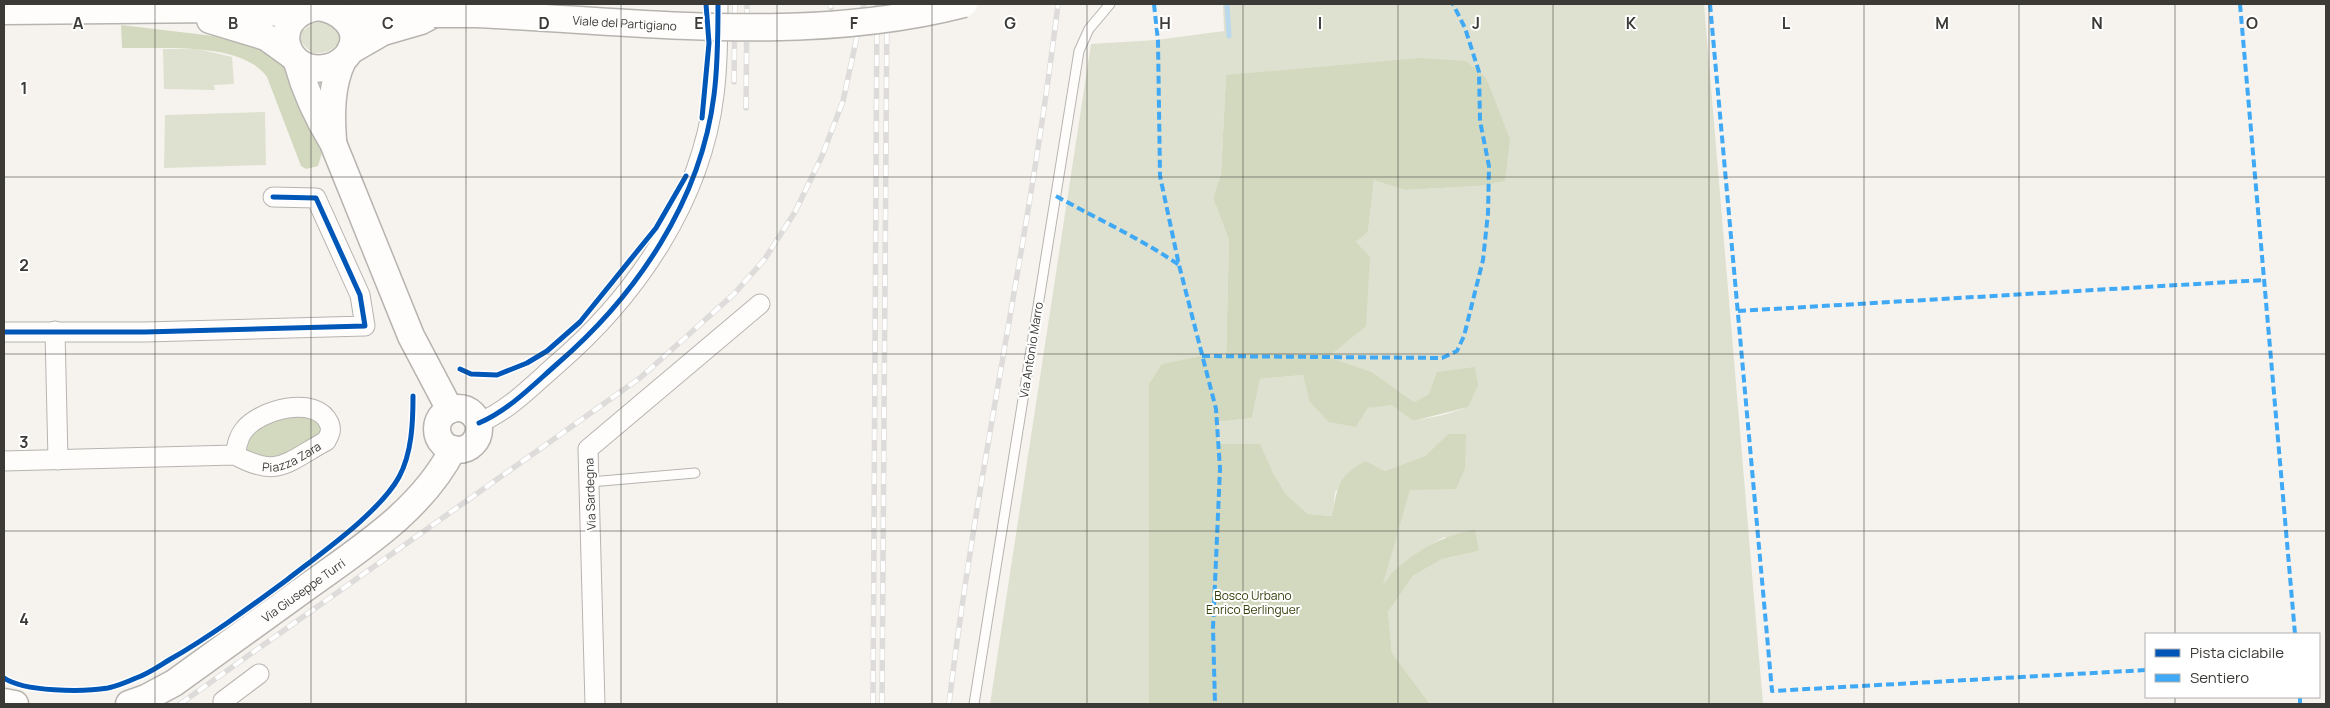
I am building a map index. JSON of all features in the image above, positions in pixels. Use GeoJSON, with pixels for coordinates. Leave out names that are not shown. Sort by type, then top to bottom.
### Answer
{"type":"FeatureCollection","features":[{"type":"Feature","properties":{"kind":"main road","name":"Viale del Partigiano"},"geometry":{"type":"LineString","coordinates":[[4,11],[172,11],[220,9],[297,14],[317,8],[328,8],[337,12],[345,19],[411,8],[423,9],[434,14],[527,16],[744,27],[794,27],[896,18],[964,4]]}},
{"type":"Feature","properties":{"kind":"main road","name":"Viale del Partigiano"},"geometry":{"type":"LineString","coordinates":[[172,11],[252,31],[276,42],[294,58],[316,69],[335,65],[382,32],[421,21],[434,14]]}},
{"type":"Feature","properties":{"kind":"main road"},"geometry":{"type":"LineString","coordinates":[[297,14],[291,21],[286,38],[303,83],[318,119],[333,143],[411,336],[450,410]]}},
{"type":"Feature","properties":{"kind":"main road"},"geometry":{"type":"LineString","coordinates":[[333,143],[332,98],[338,71],[347,55],[352,34],[345,19]]}},
{"type":"Feature","properties":{"kind":"main road"},"geometry":{"type":"LineString","coordinates":[[464,409],[471,412],[479,423],[480,430],[474,443],[462,450],[453,449],[443,444],[438,432],[440,418],[450,410],[464,409]]}},
{"type":"Feature","properties":{"kind":"main road","name":"Via Giuseppe Turri"},"geometry":{"type":"LineString","coordinates":[[129,704],[146,698],[174,683],[360,548],[413,504],[441,472],[453,449]]}},
{"type":"Feature","properties":{"kind":"main road"},"geometry":{"type":"LineString","coordinates":[[4,702],[15,704]]}},
{"type":"Feature","properties":{"kind":"street"},"geometry":{"type":"LineString","coordinates":[[479,423],[509,406],[574,350],[620,302],[649,262],[692,181],[707,135],[714,94],[718,4]]}},
{"type":"Feature","properties":{"kind":"street"},"geometry":{"type":"LineString","coordinates":[[4,332],[144,332],[365,326],[360,295],[316,198],[273,197]]}},
{"type":"Feature","properties":{"kind":"street","name":"Via Sardegna"},"geometry":{"type":"LineString","coordinates":[[595,704],[588,449],[760,304]]}},
{"type":"Feature","properties":{"kind":"street"},"geometry":{"type":"LineString","coordinates":[[56,331],[58,460]]}},
{"type":"Feature","properties":{"kind":"street","name":"Piazza Zara"},"geometry":{"type":"LineString","coordinates":[[4,461],[235,455],[252,465],[272,468],[326,441],[330,434],[330,427],[322,413],[311,408],[269,412],[255,419],[244,430],[238,441],[235,455]]}},
{"type":"Feature","properties":{"kind":"street"},"geometry":{"type":"LineString","coordinates":[[223,704],[223,701],[259,674]]}},
{"type":"Feature","properties":{"kind":"lane","name":"Via Antonio Marro"},"geometry":{"type":"LineString","coordinates":[[974,704],[1079,51],[1089,29],[1110,4]]}},
{"type":"Feature","properties":{"kind":"lane"},"geometry":{"type":"LineString","coordinates":[[590,482],[696,473]]}},
{"type":"Feature","properties":{"kind":"green space"},"geometry":{"type":"Polygon","coordinates":[[[1223,4],[1704,4],[1763,704],[1430,704],[1392,653],[1388,612],[1413,576],[1442,559],[1479,551],[1444,537],[1402,565],[1382,586],[1410,489],[1448,434],[1425,456],[1385,471],[1366,461],[1335,492],[1333,516],[1308,514],[1286,494],[1273,473],[1218,444],[1217,422],[1252,418],[1260,379],[1303,375],[1356,427],[1368,408],[1392,404],[1413,421],[1443,415],[1468,407],[1429,394],[1414,402],[1372,372],[1327,357],[1356,242],[1368,232],[1374,179],[1405,190],[1478,186],[1226,75],[1221,174],[1213,198],[1229,240],[1226,356],[1202,356],[1149,384],[1149,704],[990,704],[1091,44],[1156,40],[1224,31],[1223,4]]]}},
{"type":"Feature","properties":{"kind":"green space"},"geometry":{"type":"Polygon","coordinates":[[[324,21],[333,25],[338,30],[339,41],[329,51],[312,53],[300,41],[301,32],[315,22],[324,21]]]}},
{"type":"Feature","properties":{"kind":"green space"},"geometry":{"type":"Polygon","coordinates":[[[121,25],[214,36],[261,48],[283,65],[293,80],[322,153],[318,166],[306,169],[301,166],[267,77],[255,65],[239,57],[200,49],[122,48],[121,25]]]}},
{"type":"Feature","properties":{"kind":"green space"},"geometry":{"type":"Polygon","coordinates":[[[163,49],[198,49],[232,57],[234,84],[214,85],[215,90],[164,89],[163,49]]]}},
{"type":"Feature","properties":{"kind":"green space","name":"Bosco Urbano Enrico Berlinguer"},"geometry":{"type":"Polygon","coordinates":[[[1421,58],[1466,61],[1486,78],[1510,139],[1505,181],[1478,186],[1405,190],[1374,180],[1368,232],[1356,242],[1370,257],[1366,326],[1328,357],[1372,372],[1414,402],[1429,394],[1437,372],[1475,367],[1478,385],[1468,407],[1413,421],[1392,405],[1368,408],[1356,427],[1329,422],[1310,402],[1303,375],[1260,379],[1252,418],[1217,422],[1218,444],[1260,444],[1273,473],[1286,494],[1308,514],[1332,516],[1340,483],[1349,471],[1356,466],[1366,461],[1385,471],[1425,456],[1448,434],[1466,434],[1465,468],[1456,489],[1410,490],[1383,584],[1395,570],[1423,549],[1452,536],[1475,529],[1479,551],[1442,559],[1413,576],[1388,612],[1392,653],[1430,704],[1149,704],[1149,384],[1162,364],[1202,356],[1226,356],[1229,240],[1213,198],[1221,174],[1226,75],[1421,58]]]}},
{"type":"Feature","properties":{"kind":"green space"},"geometry":{"type":"Polygon","coordinates":[[[265,112],[266,165],[164,168],[165,115],[265,112]]]}},
{"type":"Feature","properties":{"kind":"green space"},"geometry":{"type":"Polygon","coordinates":[[[313,415],[324,433],[273,462],[254,456],[247,450],[249,439],[254,431],[262,425],[282,418],[313,415]]]}},
{"type":"Feature","properties":{"kind":"waterway"},"geometry":{"type":"LineString","coordinates":[[1227,4],[1229,36]]}},
{"type":"Feature","properties":{"kind":"railway"},"geometry":{"type":"LineString","coordinates":[[734,82],[735,4]]}},
{"type":"Feature","properties":{"kind":"railway"},"geometry":{"type":"LineString","coordinates":[[746,108],[747,4]]}},
{"type":"Feature","properties":{"kind":"railway"},"geometry":{"type":"LineString","coordinates":[[830,4],[831,8]]}},
{"type":"Feature","properties":{"kind":"railway"},"geometry":{"type":"LineString","coordinates":[[180,704],[640,378],[734,294],[764,260],[795,212],[822,156],[843,101],[864,4]]}},
{"type":"Feature","properties":{"kind":"railway"},"geometry":{"type":"LineString","coordinates":[[873,704],[877,4]]}},
{"type":"Feature","properties":{"kind":"railway"},"geometry":{"type":"LineString","coordinates":[[882,704],[887,4]]}},
{"type":"Feature","properties":{"kind":"railway"},"geometry":{"type":"LineString","coordinates":[[949,704],[974,529],[1033,179],[1058,4]]}},
{"type":"Feature","properties":{"kind":"marked path"},"geometry":{"type":"LineString","coordinates":[[1154,4],[1158,41],[1160,176],[1179,265],[1216,409],[1220,469],[1213,628],[1215,704]]}},
{"type":"Feature","properties":{"kind":"marked path"},"geometry":{"type":"LineString","coordinates":[[1202,356],[1442,358],[1457,351],[1464,336],[1483,260],[1488,213],[1489,166],[1480,121],[1479,72],[1465,28],[1453,4]]}},
{"type":"Feature","properties":{"kind":"marked path"},"geometry":{"type":"LineString","coordinates":[[1710,4],[1772,691],[2145,670]]}},
{"type":"Feature","properties":{"kind":"marked path"},"geometry":{"type":"LineString","coordinates":[[2240,4],[2295,633]]}},
{"type":"Feature","properties":{"kind":"marked path"},"geometry":{"type":"LineString","coordinates":[[1056,196],[1134,237],[1179,265]]}},
{"type":"Feature","properties":{"kind":"marked path"},"geometry":{"type":"LineString","coordinates":[[1738,311],[2264,280]]}},
{"type":"Feature","properties":{"kind":"marked path"},"geometry":{"type":"LineString","coordinates":[[2300,698],[2300,704]]}},
{"type":"Feature","properties":{"kind":"cycle path"},"geometry":{"type":"LineString","coordinates":[[702,118],[709,43],[706,4]]}},
{"type":"Feature","properties":{"kind":"cycle path"},"geometry":{"type":"LineString","coordinates":[[479,423],[490,418],[520,397],[586,337],[638,277],[660,244],[679,209],[695,172],[707,134],[716,72],[718,4]]}},
{"type":"Feature","properties":{"kind":"cycle path"},"geometry":{"type":"LineString","coordinates":[[460,369],[471,374],[497,375],[527,363],[547,351],[580,322],[656,228],[686,176]]}},
{"type":"Feature","properties":{"kind":"cycle path"},"geometry":{"type":"LineString","coordinates":[[4,332],[145,332],[365,326],[360,295],[316,198],[273,197]]}},
{"type":"Feature","properties":{"kind":"cycle path"},"geometry":{"type":"LineString","coordinates":[[4,678],[25,686],[54,690],[84,690],[111,687],[149,672],[230,621],[348,532],[390,490],[399,477],[407,458],[412,427],[413,396]]}}]}
